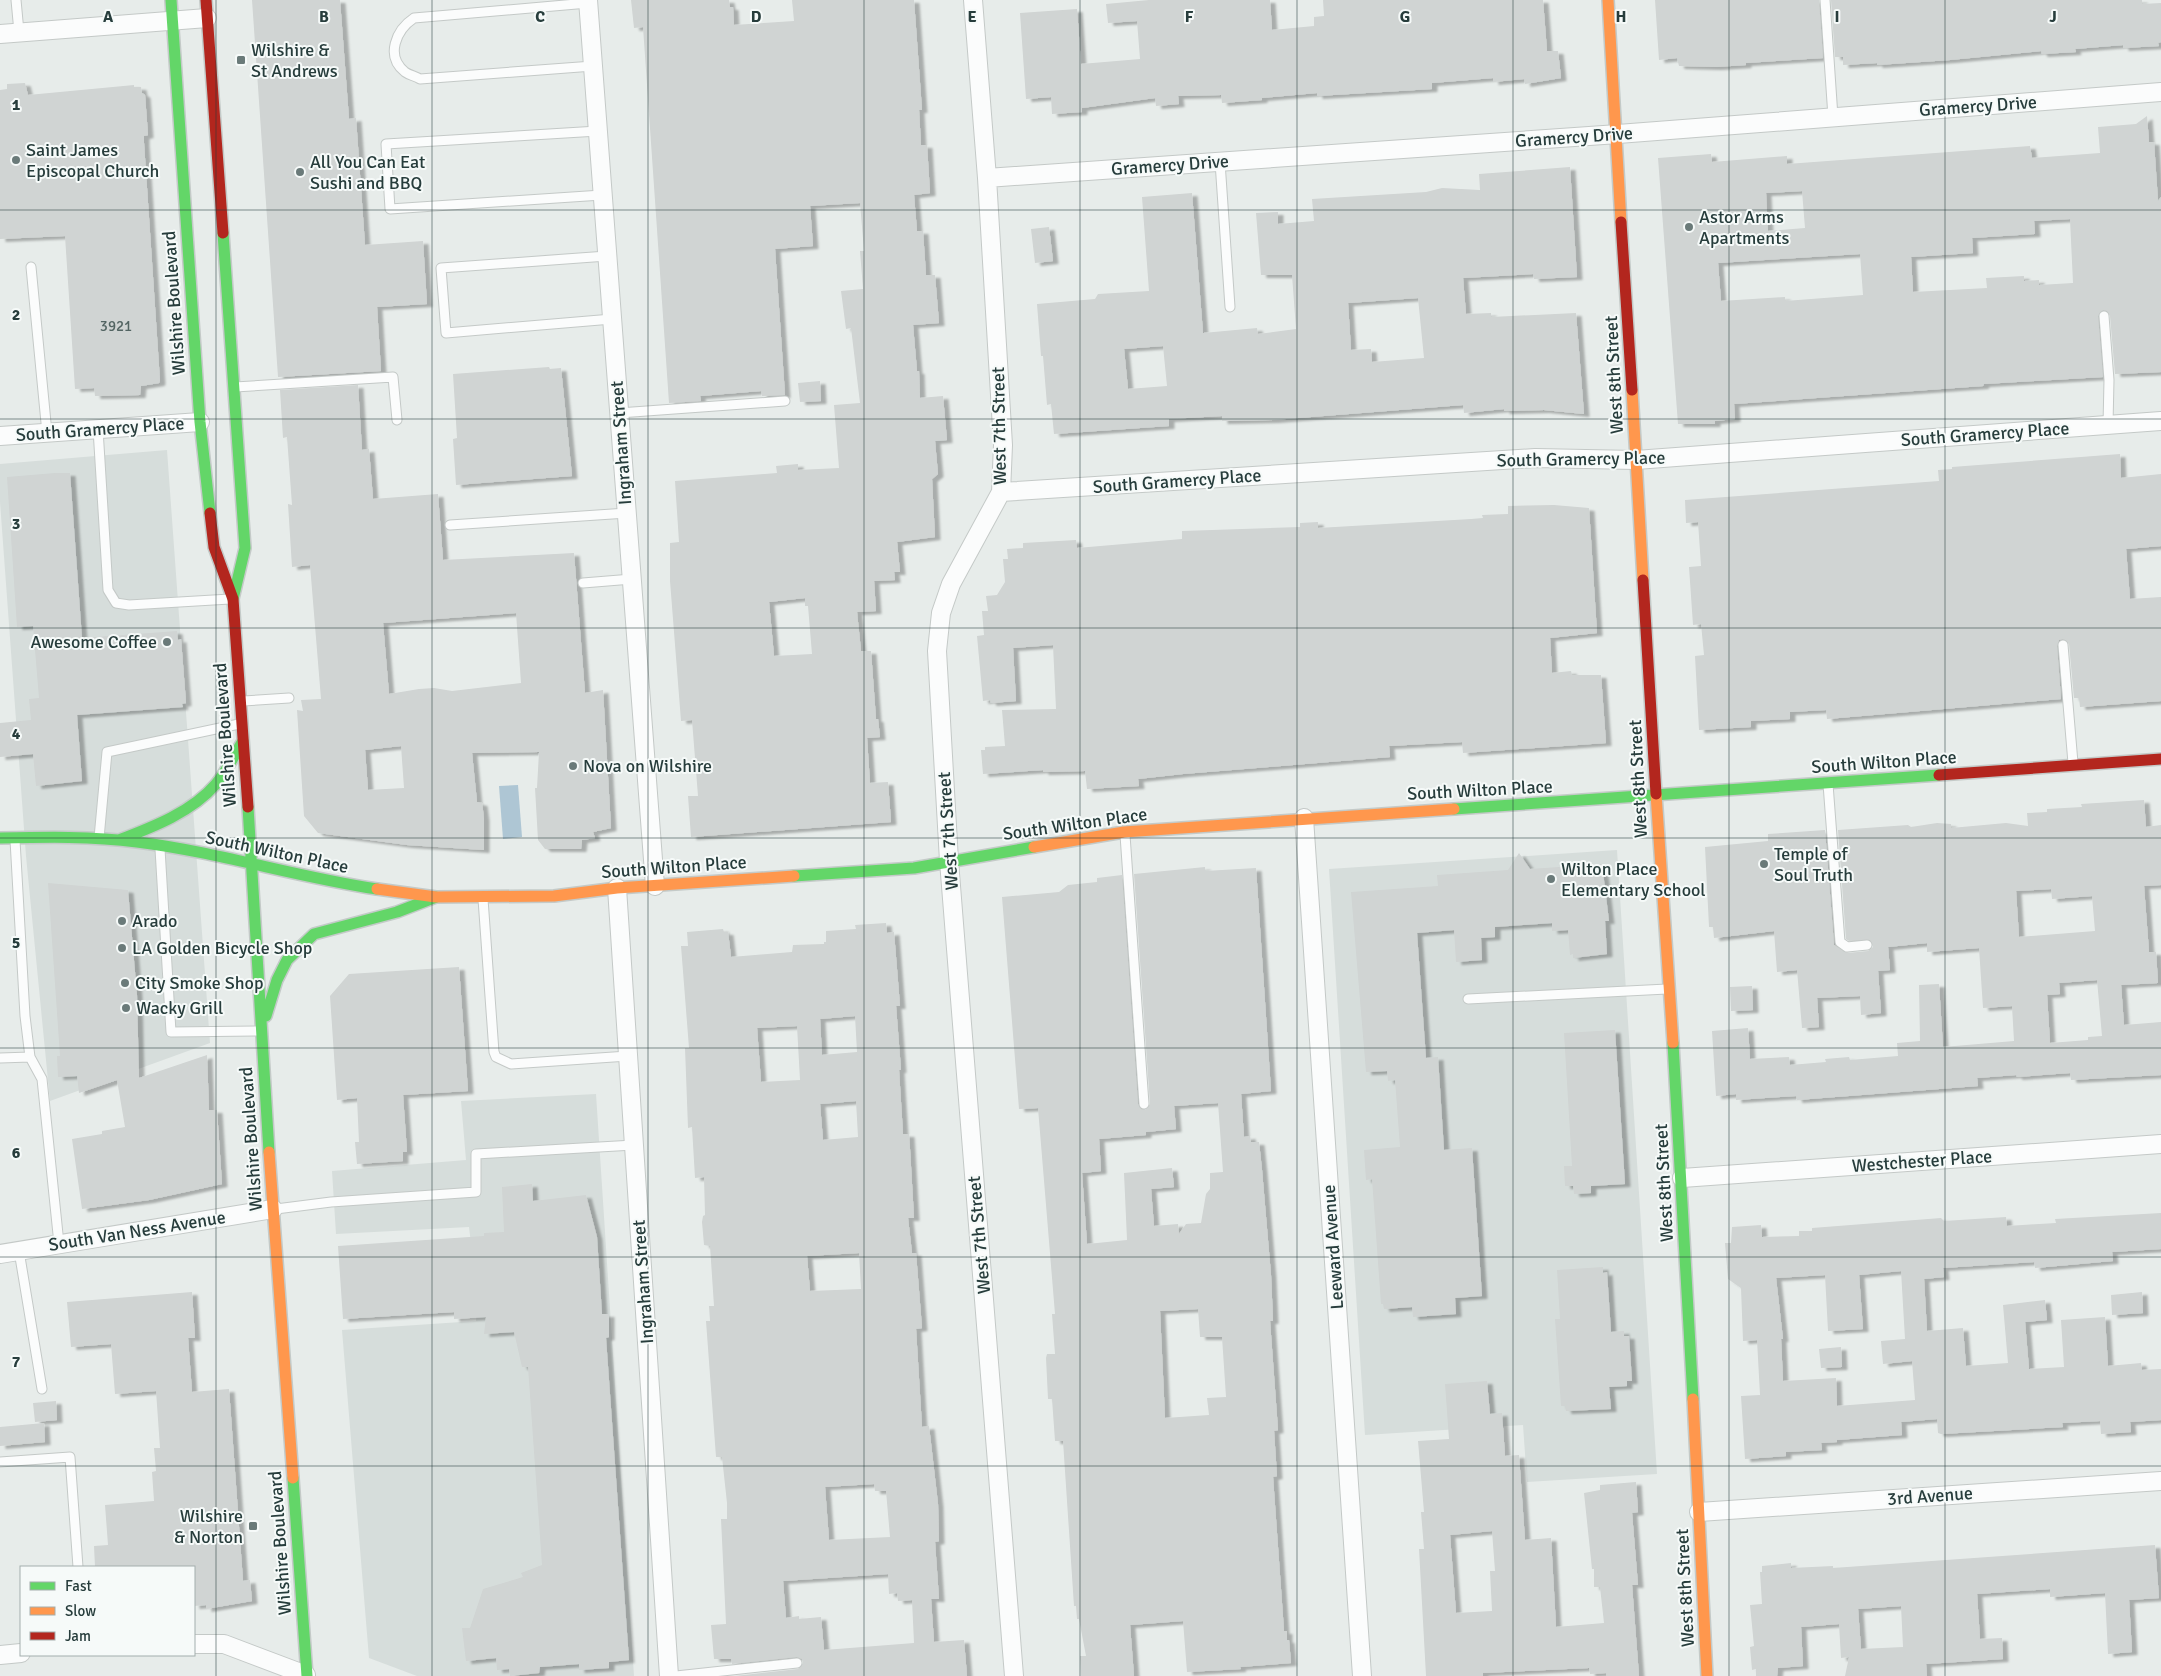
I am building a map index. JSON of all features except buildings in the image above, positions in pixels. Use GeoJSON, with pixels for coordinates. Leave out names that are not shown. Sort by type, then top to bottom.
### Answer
{"type":"FeatureCollection","features":[{"type":"Feature","properties":{"kind":"main road","name":"Wilshire Boulevard"},"geometry":{"type":"LineString","coordinates":[[171,0],[200,422],[214,547],[233,599],[252,864],[261,1031],[307,1676]]}},
{"type":"Feature","properties":{"kind":"main road","name":"Wilshire Boulevard"},"geometry":{"type":"LineString","coordinates":[[206,0],[246,548],[233,599]]}},
{"type":"Feature","properties":{"kind":"main road","name":"West 8th Street"},"geometry":{"type":"LineString","coordinates":[[1608,0],[1618,134],[1656,796],[1682,1178],[1707,1676]]}},
{"type":"Feature","properties":{"kind":"main road"},"geometry":{"type":"LineString","coordinates":[[119,840],[148,829],[184,809],[211,789],[244,741]]}},
{"type":"Feature","properties":{"kind":"main road","name":"South Wilton Place"},"geometry":{"type":"LineString","coordinates":[[0,838],[119,840],[252,864],[336,883],[436,897],[554,896],[617,888],[914,868],[1124,832],[1304,818],[1828,784],[2161,759]]}},
{"type":"Feature","properties":{"kind":"main road"},"geometry":{"type":"LineString","coordinates":[[261,1031],[283,963],[305,940],[314,934],[397,912],[436,897]]}},
{"type":"Feature","properties":{"kind":"street","name":"West 7th Street"},"geometry":{"type":"LineString","coordinates":[[973,0],[987,178],[1003,445],[1001,492],[951,584],[941,613],[937,651],[949,862],[1014,1676]]}},
{"type":"Feature","properties":{"kind":"street","name":"Ingraham Street"},"geometry":{"type":"LineString","coordinates":[[588,2],[655,886]]}},
{"type":"Feature","properties":{"kind":"street"},"geometry":{"type":"LineString","coordinates":[[0,34],[207,18]]}},
{"type":"Feature","properties":{"kind":"street","name":"Gramercy Drive"},"geometry":{"type":"LineString","coordinates":[[987,178],[1618,134],[2161,92]]}},
{"type":"Feature","properties":{"kind":"street","name":"South Gramercy Place"},"geometry":{"type":"LineString","coordinates":[[1001,492],[1535,458],[1636,460],[2161,421]]}},
{"type":"Feature","properties":{"kind":"street","name":"South Gramercy Place"},"geometry":{"type":"LineString","coordinates":[[0,436],[200,422]]}},
{"type":"Feature","properties":{"kind":"street","name":"Leeward Avenue"},"geometry":{"type":"LineString","coordinates":[[1304,818],[1362,1676]]}},
{"type":"Feature","properties":{"kind":"street","name":"Ingraham Street"},"geometry":{"type":"LineString","coordinates":[[617,888],[669,1676]]}},
{"type":"Feature","properties":{"kind":"street","name":"Westchester Place"},"geometry":{"type":"LineString","coordinates":[[1682,1178],[2161,1144]]}},
{"type":"Feature","properties":{"kind":"street","name":"South Van Ness Avenue"},"geometry":{"type":"LineString","coordinates":[[0,1254],[274,1209]]}},
{"type":"Feature","properties":{"kind":"street","name":"3rd Avenue"},"geometry":{"type":"LineString","coordinates":[[1699,1512],[2161,1481]]}},
{"type":"Feature","properties":{"kind":"street"},"geometry":{"type":"LineString","coordinates":[[195,1644],[224,1644],[307,1676]]}},
{"type":"Feature","properties":{"kind":"street"},"geometry":{"type":"LineString","coordinates":[[0,1655],[20,1654]]}},
{"type":"Feature","properties":{"kind":"lane"},"geometry":{"type":"LineString","coordinates":[[16,0],[19,32]]}},
{"type":"Feature","properties":{"kind":"lane"},"geometry":{"type":"LineString","coordinates":[[1825,0],[1833,118]]}},
{"type":"Feature","properties":{"kind":"lane"},"geometry":{"type":"LineString","coordinates":[[588,2],[414,18],[404,24],[397,35],[394,50],[397,61],[406,72],[420,78],[593,66]]}},
{"type":"Feature","properties":{"kind":"lane"},"geometry":{"type":"LineString","coordinates":[[598,132],[386,144],[390,209],[602,196]]}},
{"type":"Feature","properties":{"kind":"lane"},"geometry":{"type":"LineString","coordinates":[[1220,162],[1230,307]]}},
{"type":"Feature","properties":{"kind":"lane"},"geometry":{"type":"LineString","coordinates":[[607,256],[441,268],[446,333],[612,319]]}},
{"type":"Feature","properties":{"kind":"lane"},"geometry":{"type":"LineString","coordinates":[[31,267],[47,433]]}},
{"type":"Feature","properties":{"kind":"lane"},"geometry":{"type":"LineString","coordinates":[[2104,316],[2109,380],[2108,425]]}},
{"type":"Feature","properties":{"kind":"lane"},"geometry":{"type":"LineString","coordinates":[[235,387],[393,377],[397,420]]}},
{"type":"Feature","properties":{"kind":"lane"},"geometry":{"type":"LineString","coordinates":[[619,414],[784,401]]}},
{"type":"Feature","properties":{"kind":"lane"},"geometry":{"type":"LineString","coordinates":[[98,429],[108,590],[116,603],[129,605],[233,599]]}},
{"type":"Feature","properties":{"kind":"lane"},"geometry":{"type":"LineString","coordinates":[[450,525],[626,513]]}},
{"type":"Feature","properties":{"kind":"lane"},"geometry":{"type":"LineString","coordinates":[[583,583],[632,579]]}},
{"type":"Feature","properties":{"kind":"lane"},"geometry":{"type":"LineString","coordinates":[[2063,645],[2074,766]]}},
{"type":"Feature","properties":{"kind":"lane"},"geometry":{"type":"LineString","coordinates":[[241,701],[289,698]]}},
{"type":"Feature","properties":{"kind":"lane"},"geometry":{"type":"LineString","coordinates":[[99,839],[107,752],[242,723]]}},
{"type":"Feature","properties":{"kind":"lane"},"geometry":{"type":"LineString","coordinates":[[1828,784],[1840,942],[1847,947],[1867,945]]}},
{"type":"Feature","properties":{"kind":"lane"},"geometry":{"type":"LineString","coordinates":[[1124,832],[1144,1104]]}},
{"type":"Feature","properties":{"kind":"lane"},"geometry":{"type":"LineString","coordinates":[[15,838],[25,1016],[30,1057],[42,1079],[59,1244]]}},
{"type":"Feature","properties":{"kind":"lane"},"geometry":{"type":"LineString","coordinates":[[160,846],[171,1032],[261,1031]]}},
{"type":"Feature","properties":{"kind":"lane"},"geometry":{"type":"LineString","coordinates":[[483,898],[494,1052],[496,1057],[511,1064],[628,1056]]}},
{"type":"Feature","properties":{"kind":"lane"},"geometry":{"type":"LineString","coordinates":[[1468,999],[1669,988]]}},
{"type":"Feature","properties":{"kind":"lane"},"geometry":{"type":"LineString","coordinates":[[0,1058],[30,1057]]}},
{"type":"Feature","properties":{"kind":"lane"},"geometry":{"type":"LineString","coordinates":[[274,1209],[331,1202],[476,1192],[476,1154],[634,1146]]}},
{"type":"Feature","properties":{"kind":"lane"},"geometry":{"type":"LineString","coordinates":[[19,1251],[42,1389]]}},
{"type":"Feature","properties":{"kind":"lane"},"geometry":{"type":"LineString","coordinates":[[0,1462],[70,1456],[78,1566]]}},
{"type":"Feature","properties":{"kind":"lane"},"geometry":{"type":"LineString","coordinates":[[676,1676],[798,1663]]}},
{"type":"Feature","properties":{"kind":"shaded area"},"geometry":{"type":"Polygon","coordinates":[[[167,450],[210,1043],[50,1101],[26,856],[0,502],[0,464],[167,450]]]}},
{"type":"Feature","properties":{"kind":"shaded area"},"geometry":{"type":"Polygon","coordinates":[[[1617,850],[1657,1474],[1527,1482],[1523,1425],[1365,1435],[1329,869],[1617,850]]]}},
{"type":"Feature","properties":{"kind":"shaded area"},"geometry":{"type":"Polygon","coordinates":[[[596,1094],[634,1676],[417,1676],[369,1658],[342,1330],[476,1321],[478,1302],[469,1227],[336,1234],[332,1171],[466,1160],[461,1101],[596,1094]]]}},
{"type":"Feature","properties":{"kind":"water"},"geometry":{"type":"Polygon","coordinates":[[[518,785],[522,837],[503,839],[499,786],[518,785]]]}},
{"type":"Feature","properties":{"kind":"traffic: fast"},"geometry":{"type":"LineString","coordinates":[[171,0],[200,422],[210,513]]}},
{"type":"Feature","properties":{"kind":"traffic: fast"},"geometry":{"type":"LineString","coordinates":[[223,233],[245,548],[233,599]]}},
{"type":"Feature","properties":{"kind":"traffic: fast"},"geometry":{"type":"LineString","coordinates":[[119,840],[171,818],[196,803],[220,779],[243,741]]}},
{"type":"Feature","properties":{"kind":"traffic: fast"},"geometry":{"type":"LineString","coordinates":[[1454,809],[1939,775]]}},
{"type":"Feature","properties":{"kind":"traffic: fast"},"geometry":{"type":"LineString","coordinates":[[248,807],[269,1152]]}},
{"type":"Feature","properties":{"kind":"traffic: fast"},"geometry":{"type":"LineString","coordinates":[[0,838],[86,838],[167,846],[377,889]]}},
{"type":"Feature","properties":{"kind":"traffic: fast"},"geometry":{"type":"LineString","coordinates":[[794,876],[914,868],[1034,847]]}},
{"type":"Feature","properties":{"kind":"traffic: fast"},"geometry":{"type":"LineString","coordinates":[[266,1016],[277,980],[287,960],[314,934],[397,912],[436,897]]}},
{"type":"Feature","properties":{"kind":"traffic: fast"},"geometry":{"type":"LineString","coordinates":[[1673,1043],[1693,1399]]}},
{"type":"Feature","properties":{"kind":"traffic: fast"},"geometry":{"type":"LineString","coordinates":[[293,1478],[307,1676]]}},
{"type":"Feature","properties":{"kind":"traffic: slow"},"geometry":{"type":"LineString","coordinates":[[1608,0],[1621,222]]}},
{"type":"Feature","properties":{"kind":"traffic: slow"},"geometry":{"type":"LineString","coordinates":[[1632,390],[1643,580]]}},
{"type":"Feature","properties":{"kind":"traffic: slow"},"geometry":{"type":"LineString","coordinates":[[1656,794],[1673,1043]]}},
{"type":"Feature","properties":{"kind":"traffic: slow"},"geometry":{"type":"LineString","coordinates":[[1034,847],[1124,832],[1454,809]]}},
{"type":"Feature","properties":{"kind":"traffic: slow"},"geometry":{"type":"LineString","coordinates":[[377,889],[436,897],[554,896],[617,888],[794,876]]}},
{"type":"Feature","properties":{"kind":"traffic: slow"},"geometry":{"type":"LineString","coordinates":[[269,1152],[293,1478]]}},
{"type":"Feature","properties":{"kind":"traffic: slow"},"geometry":{"type":"LineString","coordinates":[[1693,1399],[1707,1676]]}},
{"type":"Feature","properties":{"kind":"traffic: jam"},"geometry":{"type":"LineString","coordinates":[[206,0],[223,233]]}},
{"type":"Feature","properties":{"kind":"traffic: jam"},"geometry":{"type":"LineString","coordinates":[[1621,222],[1632,390]]}},
{"type":"Feature","properties":{"kind":"traffic: jam"},"geometry":{"type":"LineString","coordinates":[[210,513],[214,547],[233,599],[248,807]]}},
{"type":"Feature","properties":{"kind":"traffic: jam"},"geometry":{"type":"LineString","coordinates":[[1643,580],[1656,794]]}},
{"type":"Feature","properties":{"kind":"traffic: jam"},"geometry":{"type":"LineString","coordinates":[[1939,775],[2161,759]]}},
{"type":"Feature","properties":{"kind":"place","name":"Wilshire & St Andrews"},"geometry":{"type":"Point","coordinates":[241,60]}},
{"type":"Feature","properties":{"kind":"place","name":"Saint James Episcopal Church"},"geometry":{"type":"Point","coordinates":[16,160]}},
{"type":"Feature","properties":{"kind":"place","name":"All You Can Eat Sushi and BBQ"},"geometry":{"type":"Point","coordinates":[300,172]}},
{"type":"Feature","properties":{"kind":"place","name":"Astor Arms Apartments"},"geometry":{"type":"Point","coordinates":[1689,227]}},
{"type":"Feature","properties":{"kind":"place","name":"Awesome Coffee"},"geometry":{"type":"Point","coordinates":[167,642]}},
{"type":"Feature","properties":{"kind":"place","name":"Nova on Wilshire"},"geometry":{"type":"Point","coordinates":[573,766]}},
{"type":"Feature","properties":{"kind":"place","name":"Temple of Soul Truth"},"geometry":{"type":"Point","coordinates":[1764,864]}},
{"type":"Feature","properties":{"kind":"place","name":"Wilton Place Elementary School"},"geometry":{"type":"Point","coordinates":[1551,879]}},
{"type":"Feature","properties":{"kind":"place","name":"Arado"},"geometry":{"type":"Point","coordinates":[122,921]}},
{"type":"Feature","properties":{"kind":"place","name":"LA Golden Bicycle Shop"},"geometry":{"type":"Point","coordinates":[122,948]}},
{"type":"Feature","properties":{"kind":"place","name":"City Smoke Shop"},"geometry":{"type":"Point","coordinates":[125,983]}},
{"type":"Feature","properties":{"kind":"place","name":"Wacky Grill"},"geometry":{"type":"Point","coordinates":[126,1008]}},
{"type":"Feature","properties":{"kind":"place","name":"Wilshire & Norton"},"geometry":{"type":"Point","coordinates":[253,1526]}}]}
